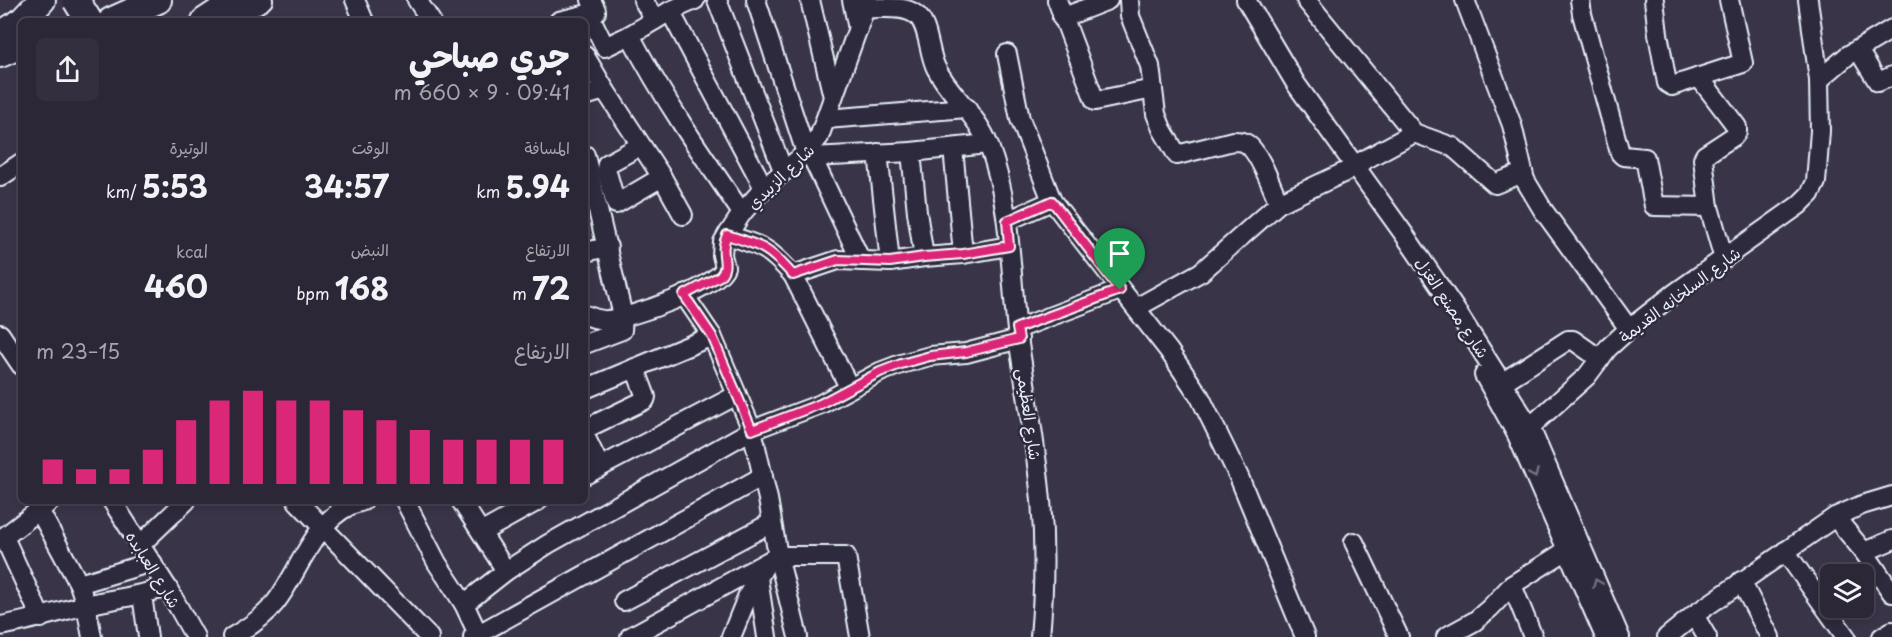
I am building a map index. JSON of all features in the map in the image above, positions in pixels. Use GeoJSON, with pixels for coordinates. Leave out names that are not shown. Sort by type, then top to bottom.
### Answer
{"type":"FeatureCollection","features":[{"type":"Feature","properties":{"kind":"highway"},"geometry":{"type":"LineString","coordinates":[[25,18],[42,0]]}},
{"type":"Feature","properties":{"kind":"highway"},"geometry":{"type":"LineString","coordinates":[[80,16],[115,13],[158,0]]}},
{"type":"Feature","properties":{"kind":"highway"},"geometry":{"type":"LineString","coordinates":[[210,18],[237,0]]}},
{"type":"Feature","properties":{"kind":"highway"},"geometry":{"type":"LineString","coordinates":[[0,35],[18,24]]}},
{"type":"Feature","properties":{"kind":"highway"},"geometry":{"type":"LineString","coordinates":[[0,54],[18,46]]}},
{"type":"Feature","properties":{"kind":"highway"},"geometry":{"type":"LineString","coordinates":[[0,71],[18,62]]}},
{"type":"Feature","properties":{"kind":"street"},"geometry":{"type":"LineString","coordinates":[[236,18],[263,0]]}},
{"type":"Feature","properties":{"kind":"street"},"geometry":{"type":"LineString","coordinates":[[355,0],[363,18]]}},
{"type":"Feature","properties":{"kind":"street"},"geometry":{"type":"LineString","coordinates":[[417,0],[429,18]]}},
{"type":"Feature","properties":{"kind":"street"},"geometry":{"type":"LineString","coordinates":[[643,0],[662,15],[764,188]]}},
{"type":"Feature","properties":{"kind":"street"},"geometry":{"type":"LineString","coordinates":[[569,18],[590,7],[605,47],[694,0]]}},
{"type":"Feature","properties":{"kind":"street"},"geometry":{"type":"LineString","coordinates":[[717,0],[783,170]]}},
{"type":"Feature","properties":{"kind":"street"},"geometry":{"type":"LineString","coordinates":[[756,0],[809,155],[861,261]]}},
{"type":"Feature","properties":{"kind":"street"},"geometry":{"type":"LineString","coordinates":[[810,0],[833,97]]}},
{"type":"Feature","properties":{"kind":"street"},"geometry":{"type":"LineString","coordinates":[[1108,0],[1060,9],[1095,101],[1153,89]]}},
{"type":"Feature","properties":{"kind":"street"},"geometry":{"type":"LineString","coordinates":[[1129,0],[1130,16],[1150,66],[1156,114],[1162,129],[1178,155],[1233,141],[1247,144],[1254,152],[1279,202]]}},
{"type":"Feature","properties":{"kind":"street","name":"شارع مصنع الغزل"},"geometry":{"type":"LineString","coordinates":[[1233,0],[1284,88],[1350,168],[1455,309],[1503,382],[1567,550],[1605,637]]}},
{"type":"Feature","properties":{"kind":"street","name":"شارع مصنع الغزل"},"geometry":{"type":"LineString","coordinates":[[1246,0],[1296,84],[1523,431],[1620,637]]}},
{"type":"Feature","properties":{"kind":"street"},"geometry":{"type":"LineString","coordinates":[[1306,0],[1414,133],[1453,147],[1495,184],[1523,173]]}},
{"type":"Feature","properties":{"kind":"street"},"geometry":{"type":"LineString","coordinates":[[1465,0],[1512,125],[1523,173],[1544,210],[1629,329]]}},
{"type":"Feature","properties":{"kind":"street"},"geometry":{"type":"LineString","coordinates":[[1580,0],[1620,153],[1623,156],[1645,158],[1654,206],[1709,207]]}},
{"type":"Feature","properties":{"kind":"street"},"geometry":{"type":"LineString","coordinates":[[1654,0],[1667,83],[1672,86],[1743,63],[1729,0]]}},
{"type":"Feature","properties":{"kind":"street"},"geometry":{"type":"LineString","coordinates":[[1808,0],[1819,80]]}},
{"type":"Feature","properties":{"kind":"street","name":"شارع الزبيدي"},"geometry":{"type":"LineString","coordinates":[[684,295],[720,276],[725,262],[722,249],[727,235],[742,213],[783,170],[809,155],[826,119],[858,29],[862,3]]}},
{"type":"Feature","properties":{"kind":"street","name":"شارع العظيمى"},"geometry":{"type":"LineString","coordinates":[[862,3],[909,10],[917,14],[922,21],[934,65],[943,81],[967,108],[988,144],[1007,221],[1018,334],[1041,502],[1044,549],[1040,637]]}},
{"type":"Feature","properties":{"kind":"street"},"geometry":{"type":"LineString","coordinates":[[1819,80],[1837,63],[1892,29]]}},
{"type":"Feature","properties":{"kind":"street"},"geometry":{"type":"LineString","coordinates":[[630,35],[651,74],[701,154],[742,213]]}},
{"type":"Feature","properties":{"kind":"street"},"geometry":{"type":"LineString","coordinates":[[1858,50],[1878,82],[1891,82]]}},
{"type":"Feature","properties":{"kind":"street"},"geometry":{"type":"LineString","coordinates":[[1007,54],[1020,119],[1052,201],[1170,351],[1200,398],[1239,477],[1305,637]]}},
{"type":"Feature","properties":{"kind":"street"},"geometry":{"type":"LineString","coordinates":[[588,61],[604,90],[662,177],[682,215]]}},
{"type":"Feature","properties":{"kind":"street"},"geometry":{"type":"LineString","coordinates":[[1700,77],[1737,127],[1734,136],[1703,157],[1709,207],[1724,259]]}},
{"type":"Feature","properties":{"kind":"street","name":"شارع السلخانه القديمة"},"geometry":{"type":"LineString","coordinates":[[1523,431],[1587,376],[1629,329],[1675,293],[1799,205],[1813,188],[1820,130],[1819,80]]}},
{"type":"Feature","properties":{"kind":"street"},"geometry":{"type":"LineString","coordinates":[[588,95],[604,90]]}},
{"type":"Feature","properties":{"kind":"street"},"geometry":{"type":"LineString","coordinates":[[826,119],[967,108]]}},
{"type":"Feature","properties":{"kind":"street"},"geometry":{"type":"LineString","coordinates":[[1136,308],[1201,272],[1279,202],[1350,168],[1414,133]]}},
{"type":"Feature","properties":{"kind":"street"},"geometry":{"type":"LineString","coordinates":[[809,155],[911,152],[988,144]]}},
{"type":"Feature","properties":{"kind":"street"},"geometry":{"type":"LineString","coordinates":[[640,146],[607,164],[606,169],[616,204],[662,177]]}},
{"type":"Feature","properties":{"kind":"street"},"geometry":{"type":"LineString","coordinates":[[953,148],[963,254]]}},
{"type":"Feature","properties":{"kind":"street"},"geometry":{"type":"LineString","coordinates":[[911,152],[924,257]]}},
{"type":"Feature","properties":{"kind":"street"},"geometry":{"type":"LineString","coordinates":[[878,153],[890,262]]}},
{"type":"Feature","properties":{"kind":"street"},"geometry":{"type":"LineString","coordinates":[[0,177],[18,165]]}},
{"type":"Feature","properties":{"kind":"street"},"geometry":{"type":"LineString","coordinates":[[588,166],[623,316],[622,330],[588,343]]}},
{"type":"Feature","properties":{"kind":"street"},"geometry":{"type":"LineString","coordinates":[[1007,221],[1052,201]]}},
{"type":"Feature","properties":{"kind":"street"},"geometry":{"type":"LineString","coordinates":[[727,235],[768,250],[793,275],[849,387]]}},
{"type":"Feature","properties":{"kind":"street"},"geometry":{"type":"LineString","coordinates":[[793,275],[838,260],[890,262],[1009,246]]}},
{"type":"Feature","properties":{"kind":"street"},"geometry":{"type":"LineString","coordinates":[[588,251],[608,247]]}},
{"type":"Feature","properties":{"kind":"street"},"geometry":{"type":"LineString","coordinates":[[464,604],[506,571],[593,517],[752,430],[820,404],[849,387],[901,364],[930,356],[966,352],[1018,334],[1120,290]]}},
{"type":"Feature","properties":{"kind":"street"},"geometry":{"type":"LineString","coordinates":[[588,316],[606,320],[664,304],[684,295],[712,336],[752,430],[763,476],[771,524],[767,566],[767,637]]}},
{"type":"Feature","properties":{"kind":"street"},"geometry":{"type":"LineString","coordinates":[[0,334],[12,362]]}},
{"type":"Feature","properties":{"kind":"street"},"geometry":{"type":"LineString","coordinates":[[588,388],[712,336]]}},
{"type":"Feature","properties":{"kind":"street"},"geometry":{"type":"LineString","coordinates":[[1503,382],[1568,340],[1573,340],[1600,359]]}},
{"type":"Feature","properties":{"kind":"street"},"geometry":{"type":"LineString","coordinates":[[588,428],[645,400],[646,396],[634,368]]}},
{"type":"Feature","properties":{"kind":"street"},"geometry":{"type":"LineString","coordinates":[[588,449],[593,471],[737,395]]}},
{"type":"Feature","properties":{"kind":"street"},"geometry":{"type":"LineString","coordinates":[[407,504],[437,562],[464,604],[475,635],[763,476]]}},
{"type":"Feature","properties":{"kind":"street"},"geometry":{"type":"LineString","coordinates":[[1667,637],[1741,581],[1835,517],[1862,505],[1892,496]]}},
{"type":"Feature","properties":{"kind":"street","name":"شارع العبابده"},"geometry":{"type":"LineString","coordinates":[[114,504],[167,586],[195,637]]}},
{"type":"Feature","properties":{"kind":"street"},"geometry":{"type":"LineString","coordinates":[[141,545],[183,504]]}},
{"type":"Feature","properties":{"kind":"street"},"geometry":{"type":"LineString","coordinates":[[304,504],[322,528],[429,637]]}},
{"type":"Feature","properties":{"kind":"street"},"geometry":{"type":"LineString","coordinates":[[232,637],[256,631],[322,528],[344,508],[355,504]]}},
{"type":"Feature","properties":{"kind":"street"},"geometry":{"type":"LineString","coordinates":[[463,504],[506,571]]}},
{"type":"Feature","properties":{"kind":"street"},"geometry":{"type":"LineString","coordinates":[[482,532],[533,504]]}},
{"type":"Feature","properties":{"kind":"street"},"geometry":{"type":"LineString","coordinates":[[33,625],[2,538],[45,506],[79,585],[86,605],[92,637]]}},
{"type":"Feature","properties":{"kind":"street"},"geometry":{"type":"LineString","coordinates":[[1835,517],[1864,552],[1892,593]]}},
{"type":"Feature","properties":{"kind":"street"},"geometry":{"type":"LineString","coordinates":[[624,601],[771,524]]}},
{"type":"Feature","properties":{"kind":"street"},"geometry":{"type":"LineString","coordinates":[[1864,552],[1892,540]]}},
{"type":"Feature","properties":{"kind":"street"},"geometry":{"type":"LineString","coordinates":[[1354,542],[1399,637]]}},
{"type":"Feature","properties":{"kind":"street"},"geometry":{"type":"LineString","coordinates":[[1447,637],[1474,621],[1512,585],[1567,550]]}},
{"type":"Feature","properties":{"kind":"street"},"geometry":{"type":"LineString","coordinates":[[1785,551],[1846,637]]}},
{"type":"Feature","properties":{"kind":"street"},"geometry":{"type":"LineString","coordinates":[[630,637],[767,566],[846,556],[860,637]]}},
{"type":"Feature","properties":{"kind":"street"},"geometry":{"type":"LineString","coordinates":[[79,585],[152,562]]}},
{"type":"Feature","properties":{"kind":"street"},"geometry":{"type":"LineString","coordinates":[[731,637],[747,595],[767,566]]}},
{"type":"Feature","properties":{"kind":"street"},"geometry":{"type":"LineString","coordinates":[[767,566],[798,637]]}},
{"type":"Feature","properties":{"kind":"street"},"geometry":{"type":"LineString","coordinates":[[1741,581],[1770,637]]}},
{"type":"Feature","properties":{"kind":"street"},"geometry":{"type":"LineString","coordinates":[[1512,585],[1533,637]]}},
{"type":"Feature","properties":{"kind":"street"},"geometry":{"type":"LineString","coordinates":[[0,626],[33,625],[86,605],[142,595],[167,586]]}},
{"type":"Feature","properties":{"kind":"street"},"geometry":{"type":"LineString","coordinates":[[142,595],[148,637]]}},
{"type":"Feature","properties":{"kind":"street"},"geometry":{"type":"LineString","coordinates":[[1694,615],[1707,637]]}},
{"type":"Feature","properties":{"kind":"street"},"geometry":{"type":"LineString","coordinates":[[1881,637],[1892,631]]}},
{"type":"Feature","properties":{"kind":"route"},"geometry":{"type":"LineString","coordinates":[[1052,201],[1120,290],[1017,328],[1019,339],[966,352],[930,356],[901,364],[849,387],[820,404],[752,430],[712,336],[684,295],[720,276],[723,272],[725,262],[722,249],[727,235],[768,250],[793,275],[838,260],[890,262],[1009,246],[1007,221],[1052,201]]}}]}
